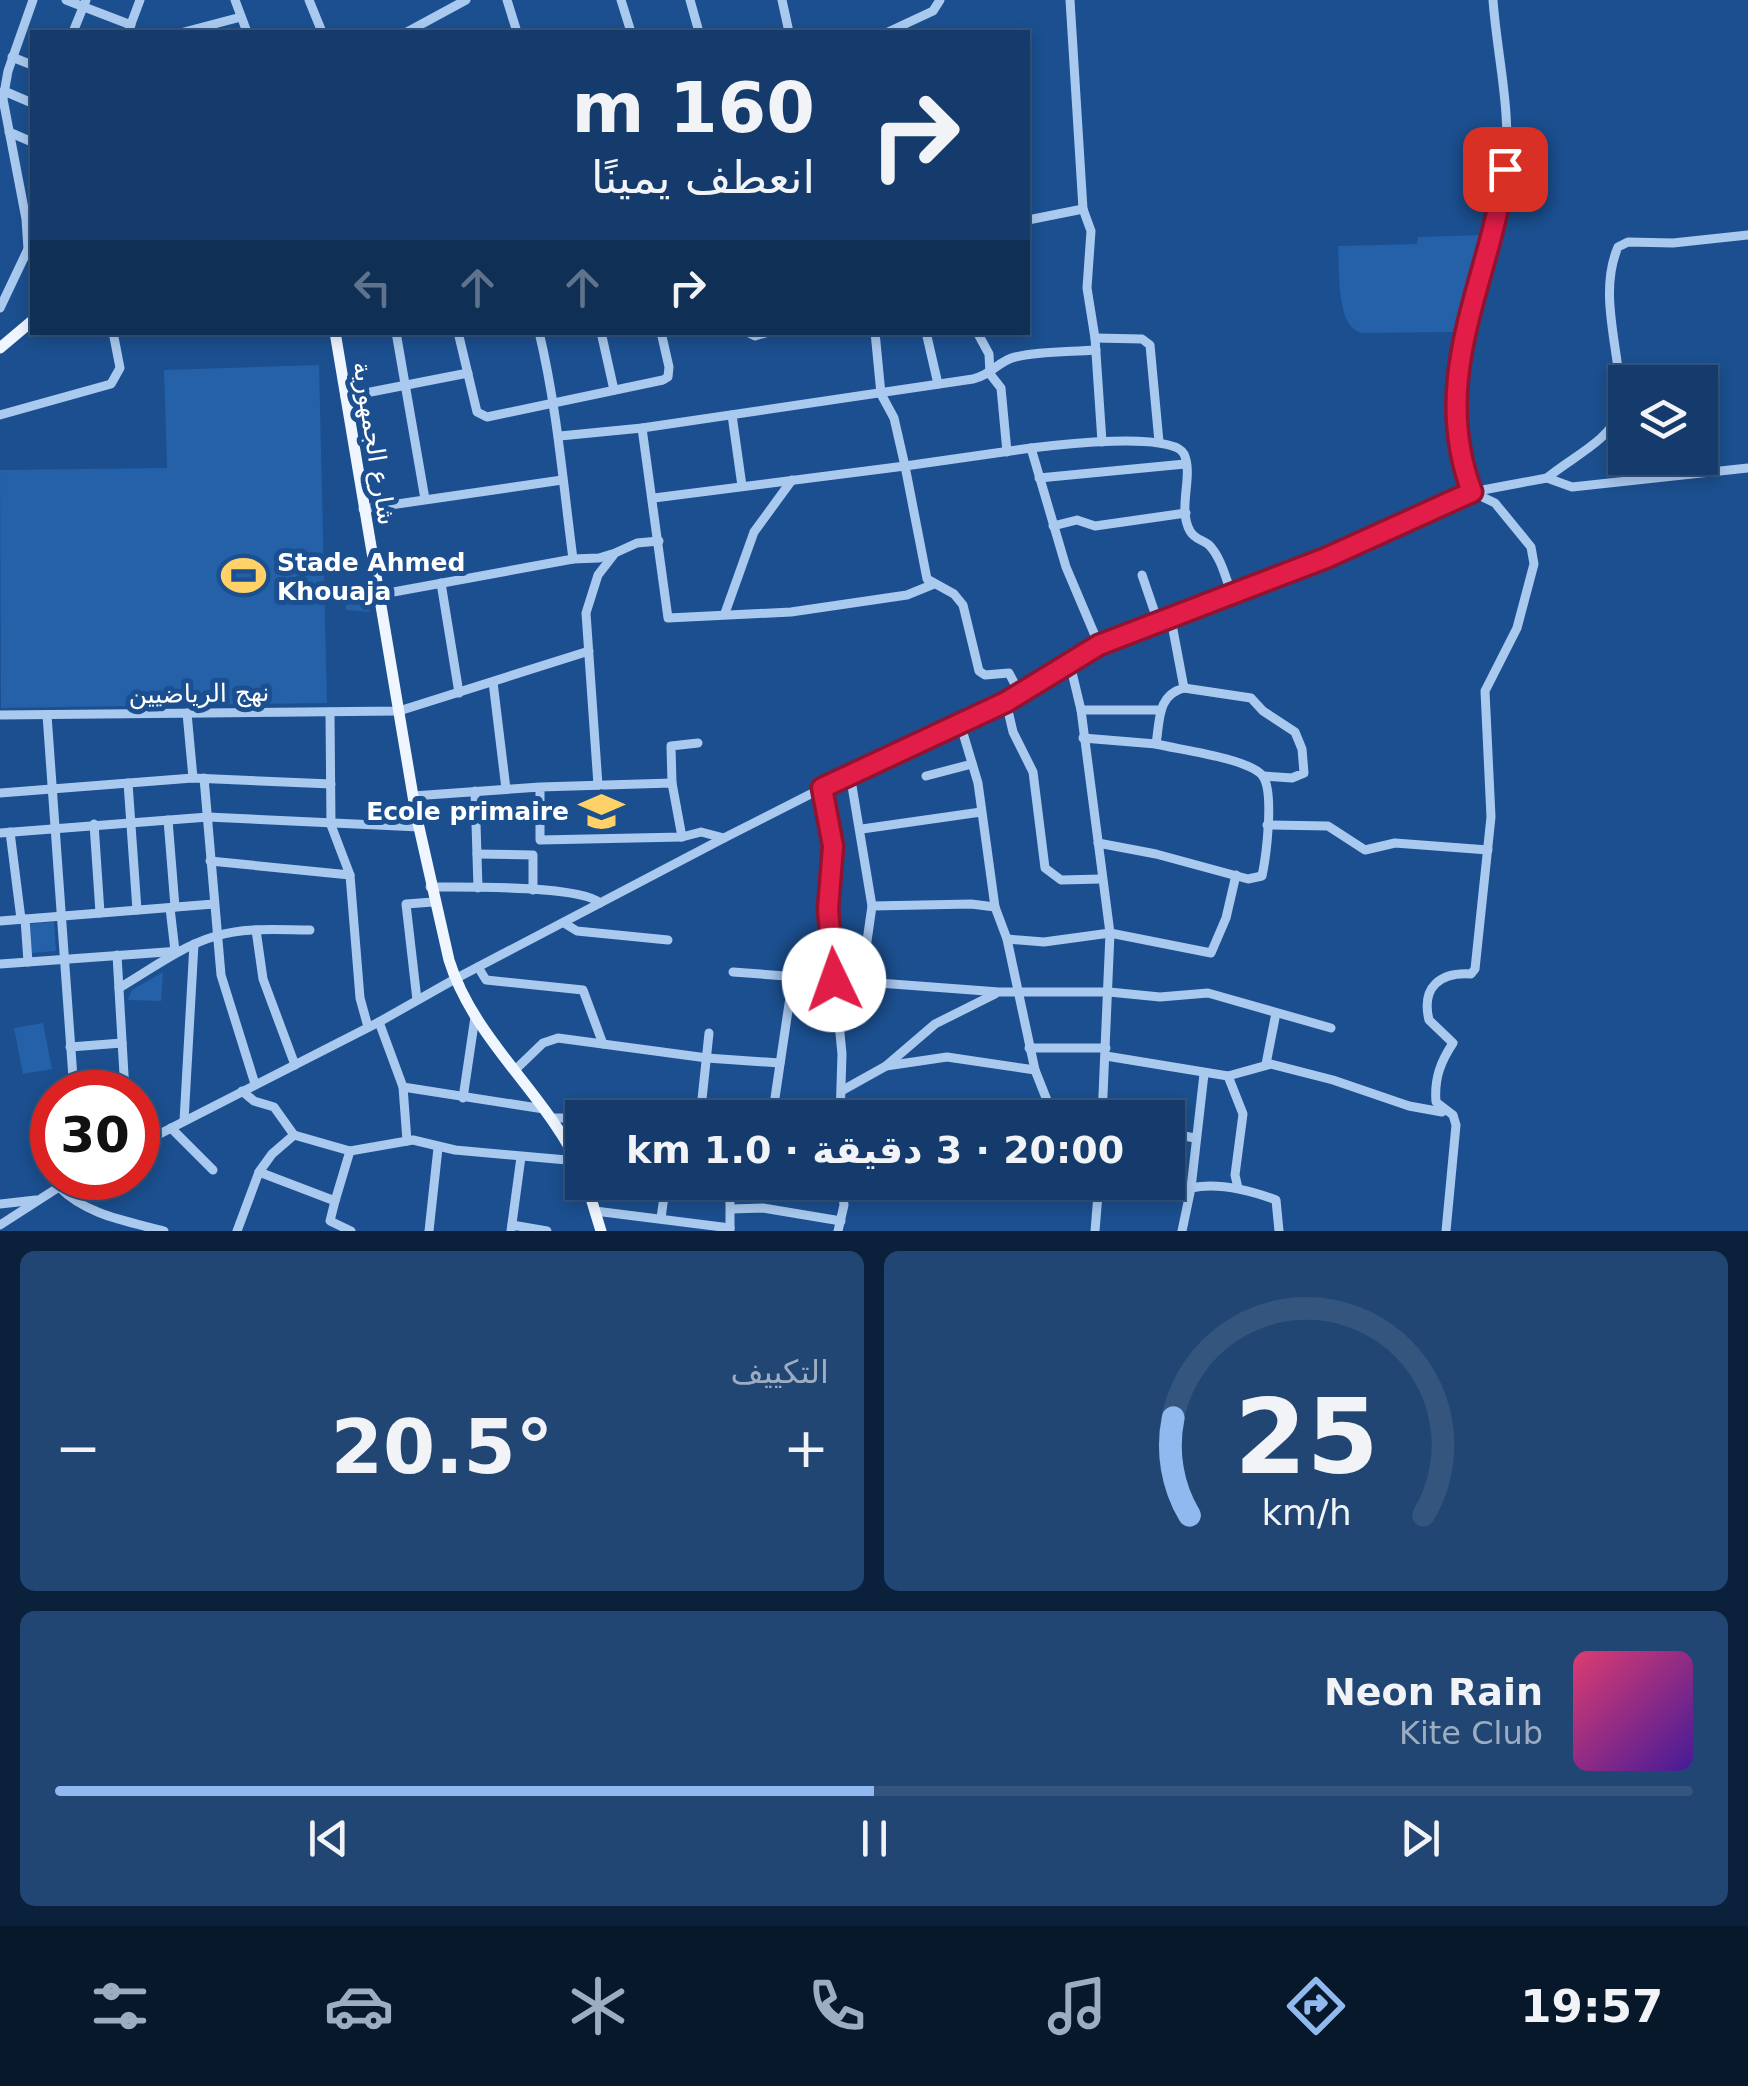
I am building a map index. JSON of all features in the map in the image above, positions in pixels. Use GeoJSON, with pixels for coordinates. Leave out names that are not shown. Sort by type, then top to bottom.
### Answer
{"type":"FeatureCollection","features":[{"type":"Feature","properties":{"kind":"main road"},"geometry":{"type":"LineString","coordinates":[[0,348],[30,322]]}},
{"type":"Feature","properties":{"kind":"main road","name":"شارع الجمهورية"},"geometry":{"type":"LineString","coordinates":[[335,335],[413,796],[430,887],[455,978],[475,1017],[550,1113],[565,1140]]}},
{"type":"Feature","properties":{"kind":"main road"},"geometry":{"type":"LineString","coordinates":[[592,1200],[600,1231]]}},
{"type":"Feature","properties":{"kind":"street"},"geometry":{"type":"LineString","coordinates":[[0,308],[30,244],[2,96],[33,0]]}},
{"type":"Feature","properties":{"kind":"street"},"geometry":{"type":"LineString","coordinates":[[66,0],[84,3],[129,29],[140,0]]}},
{"type":"Feature","properties":{"kind":"street"},"geometry":{"type":"LineString","coordinates":[[235,0],[246,30]]}},
{"type":"Feature","properties":{"kind":"street"},"geometry":{"type":"LineString","coordinates":[[309,0],[321,30]]}},
{"type":"Feature","properties":{"kind":"street"},"geometry":{"type":"LineString","coordinates":[[411,30],[466,0]]}},
{"type":"Feature","properties":{"kind":"street"},"geometry":{"type":"LineString","coordinates":[[506,0],[516,30]]}},
{"type":"Feature","properties":{"kind":"street"},"geometry":{"type":"LineString","coordinates":[[621,0],[631,30]]}},
{"type":"Feature","properties":{"kind":"street"},"geometry":{"type":"LineString","coordinates":[[690,0],[698,30]]}},
{"type":"Feature","properties":{"kind":"street"},"geometry":{"type":"LineString","coordinates":[[782,0],[789,30]]}},
{"type":"Feature","properties":{"kind":"street"},"geometry":{"type":"LineString","coordinates":[[892,30],[933,11],[940,0]]}},
{"type":"Feature","properties":{"kind":"street"},"geometry":{"type":"LineString","coordinates":[[1070,0],[1077,148],[1083,210],[1091,231],[1087,278],[1102,442]]}},
{"type":"Feature","properties":{"kind":"street"},"geometry":{"type":"LineString","coordinates":[[1472,492],[1457,436],[1460,363],[1468,312],[1494,233],[1507,149],[1506,106],[1493,0]]}},
{"type":"Feature","properties":{"kind":"street"},"geometry":{"type":"LineString","coordinates":[[74,30],[84,3]]}},
{"type":"Feature","properties":{"kind":"street"},"geometry":{"type":"LineString","coordinates":[[191,30],[241,16]]}},
{"type":"Feature","properties":{"kind":"street"},"geometry":{"type":"LineString","coordinates":[[12,58],[30,63]]}},
{"type":"Feature","properties":{"kind":"street"},"geometry":{"type":"LineString","coordinates":[[2,96],[30,102]]}},
{"type":"Feature","properties":{"kind":"street"},"geometry":{"type":"LineString","coordinates":[[9,132],[30,141]]}},
{"type":"Feature","properties":{"kind":"street"},"geometry":{"type":"LineString","coordinates":[[1030,220],[1083,210]]}},
{"type":"Feature","properties":{"kind":"street"},"geometry":{"type":"LineString","coordinates":[[160,1134],[724,838],[1006,702],[1099,645],[1377,537],[1472,492],[1548,478],[1618,419],[1612,294],[1613,261],[1618,247],[1628,242],[1674,243],[1748,236]]}},
{"type":"Feature","properties":{"kind":"street"},"geometry":{"type":"LineString","coordinates":[[0,415],[110,384],[120,368],[114,335]]}},
{"type":"Feature","properties":{"kind":"street"},"geometry":{"type":"LineString","coordinates":[[396,335],[425,498]]}},
{"type":"Feature","properties":{"kind":"street"},"geometry":{"type":"LineString","coordinates":[[459,335],[477,412],[483,416],[652,384],[668,377],[662,335]]}},
{"type":"Feature","properties":{"kind":"street"},"geometry":{"type":"LineString","coordinates":[[540,335],[560,436],[574,560],[590,570],[596,582]]}},
{"type":"Feature","properties":{"kind":"street"},"geometry":{"type":"LineString","coordinates":[[603,335],[614,390]]}},
{"type":"Feature","properties":{"kind":"street"},"geometry":{"type":"LineString","coordinates":[[875,335],[881,394],[894,418],[926,577],[954,594],[963,605],[979,671],[1009,674],[1020,694]]}},
{"type":"Feature","properties":{"kind":"street"},"geometry":{"type":"LineString","coordinates":[[927,335],[938,384]]}},
{"type":"Feature","properties":{"kind":"street"},"geometry":{"type":"LineString","coordinates":[[978,335],[988,354],[990,374],[1001,388],[1007,452]]}},
{"type":"Feature","properties":{"kind":"street"},"geometry":{"type":"LineString","coordinates":[[1095,338],[1142,340],[1150,345],[1159,442]]}},
{"type":"Feature","properties":{"kind":"street"},"geometry":{"type":"LineString","coordinates":[[560,436],[881,394],[990,374],[1002,362],[1016,356],[1096,350]]}},
{"type":"Feature","properties":{"kind":"street"},"geometry":{"type":"LineString","coordinates":[[345,397],[468,373]]}},
{"type":"Feature","properties":{"kind":"street"},"geometry":{"type":"LineString","coordinates":[[732,415],[742,486]]}},
{"type":"Feature","properties":{"kind":"street"},"geometry":{"type":"LineString","coordinates":[[642,428],[668,618],[791,612],[858,604],[908,595],[934,584]]}},
{"type":"Feature","properties":{"kind":"street"},"geometry":{"type":"LineString","coordinates":[[654,498],[1031,448],[1159,442],[1178,447],[1185,455],[1189,530],[1214,552],[1232,595]]}},
{"type":"Feature","properties":{"kind":"street"},"geometry":{"type":"LineString","coordinates":[[1031,448],[1066,567],[1099,645]]}},
{"type":"Feature","properties":{"kind":"street"},"geometry":{"type":"LineString","coordinates":[[1039,478],[1185,464]]}},
{"type":"Feature","properties":{"kind":"street"},"geometry":{"type":"LineString","coordinates":[[1548,478],[1572,487],[1748,468]]}},
{"type":"Feature","properties":{"kind":"street"},"geometry":{"type":"LineString","coordinates":[[363,509],[562,480]]}},
{"type":"Feature","properties":{"kind":"street"},"geometry":{"type":"LineString","coordinates":[[726,613],[754,532],[792,480]]}},
{"type":"Feature","properties":{"kind":"street"},"geometry":{"type":"LineString","coordinates":[[1446,1231],[1456,1125],[1453,1115],[1437,1104],[1435,1092],[1441,1060],[1454,1043],[1429,1020],[1428,999],[1435,984],[1446,975],[1474,972],[1491,816],[1485,692],[1516,628],[1532,578],[1534,555],[1528,540],[1496,502],[1472,492]]}},
{"type":"Feature","properties":{"kind":"street"},"geometry":{"type":"LineString","coordinates":[[1053,526],[1074,520],[1095,526],[1186,513]]}},
{"type":"Feature","properties":{"kind":"street"},"geometry":{"type":"LineString","coordinates":[[377,595],[599,558],[637,544],[659,542]]}},
{"type":"Feature","properties":{"kind":"street"},"geometry":{"type":"LineString","coordinates":[[598,785],[585,623],[602,568],[615,553]]}},
{"type":"Feature","properties":{"kind":"street"},"geometry":{"type":"LineString","coordinates":[[1142,575],[1158,622]]}},
{"type":"Feature","properties":{"kind":"street"},"geometry":{"type":"LineString","coordinates":[[441,583],[459,692]]}},
{"type":"Feature","properties":{"kind":"street"},"geometry":{"type":"LineString","coordinates":[[1170,618],[1184,688]]}},
{"type":"Feature","properties":{"kind":"street","name":"نهج الرياضيين"},"geometry":{"type":"LineString","coordinates":[[0,715],[399,711],[589,651]]}},
{"type":"Feature","properties":{"kind":"street"},"geometry":{"type":"LineString","coordinates":[[1070,664],[1081,710],[1110,934],[1103,1100]]}},
{"type":"Feature","properties":{"kind":"street"},"geometry":{"type":"LineString","coordinates":[[493,682],[506,789]]}},
{"type":"Feature","properties":{"kind":"street"},"geometry":{"type":"LineString","coordinates":[[1083,738],[1156,744],[1244,765],[1263,776],[1292,778],[1304,773],[1302,749],[1295,732],[1248,696],[1184,688],[1168,694],[1161,710],[1156,744]]}},
{"type":"Feature","properties":{"kind":"street"},"geometry":{"type":"LineString","coordinates":[[1006,702],[1016,738],[1033,772],[1044,868],[1061,880],[1101,878]]}},
{"type":"Feature","properties":{"kind":"street"},"geometry":{"type":"LineString","coordinates":[[1081,710],[1161,710]]}},
{"type":"Feature","properties":{"kind":"street"},"geometry":{"type":"LineString","coordinates":[[330,712],[331,825],[350,875],[360,998],[368,1027]]}},
{"type":"Feature","properties":{"kind":"street"},"geometry":{"type":"LineString","coordinates":[[187,713],[208,817],[224,991],[255,1084]]}},
{"type":"Feature","properties":{"kind":"street"},"geometry":{"type":"LineString","coordinates":[[47,714],[72,1070]]}},
{"type":"Feature","properties":{"kind":"street"},"geometry":{"type":"LineString","coordinates":[[960,723],[972,764],[995,907],[1007,939],[1029,1048],[1047,1100]]}},
{"type":"Feature","properties":{"kind":"street"},"geometry":{"type":"LineString","coordinates":[[682,836],[669,748],[698,743]]}},
{"type":"Feature","properties":{"kind":"street"},"geometry":{"type":"LineString","coordinates":[[926,776],[972,764]]}},
{"type":"Feature","properties":{"kind":"street"},"geometry":{"type":"LineString","coordinates":[[850,774],[872,906],[860,982]]}},
{"type":"Feature","properties":{"kind":"street"},"geometry":{"type":"LineString","coordinates":[[1098,843],[1252,880],[1262,876],[1267,855],[1267,788],[1263,776]]}},
{"type":"Feature","properties":{"kind":"street"},"geometry":{"type":"LineString","coordinates":[[0,793],[199,778],[331,784]]}},
{"type":"Feature","properties":{"kind":"street"},"geometry":{"type":"LineString","coordinates":[[128,783],[137,910]]}},
{"type":"Feature","properties":{"kind":"street"},"geometry":{"type":"LineString","coordinates":[[413,796],[540,787],[672,784]]}},
{"type":"Feature","properties":{"kind":"street"},"geometry":{"type":"LineString","coordinates":[[533,890],[534,855],[540,847],[540,787]]}},
{"type":"Feature","properties":{"kind":"street"},"geometry":{"type":"LineString","coordinates":[[822,788],[833,846],[828,909],[841,1100]]}},
{"type":"Feature","properties":{"kind":"street"},"geometry":{"type":"LineString","coordinates":[[476,790],[478,888]]}},
{"type":"Feature","properties":{"kind":"street"},"geometry":{"type":"LineString","coordinates":[[862,829],[981,812]]}},
{"type":"Feature","properties":{"kind":"street"},"geometry":{"type":"LineString","coordinates":[[28,962],[5,832],[208,817],[419,827]]}},
{"type":"Feature","properties":{"kind":"street"},"geometry":{"type":"LineString","coordinates":[[168,820],[172,908],[179,951]]}},
{"type":"Feature","properties":{"kind":"street"},"geometry":{"type":"LineString","coordinates":[[94,824],[100,913]]}},
{"type":"Feature","properties":{"kind":"street"},"geometry":{"type":"LineString","coordinates":[[1267,825],[1328,826],[1365,850],[1395,843],[1488,850]]}},
{"type":"Feature","properties":{"kind":"street"},"geometry":{"type":"LineString","coordinates":[[540,840],[682,836],[702,832],[724,838]]}},
{"type":"Feature","properties":{"kind":"street"},"geometry":{"type":"LineString","coordinates":[[477,854],[534,855]]}},
{"type":"Feature","properties":{"kind":"street"},"geometry":{"type":"LineString","coordinates":[[210,861],[350,875]]}},
{"type":"Feature","properties":{"kind":"street"},"geometry":{"type":"LineString","coordinates":[[1007,939],[1044,942],[1110,934],[1212,953],[1226,918],[1236,875]]}},
{"type":"Feature","properties":{"kind":"street"},"geometry":{"type":"LineString","coordinates":[[430,887],[533,890],[589,896],[600,903]]}},
{"type":"Feature","properties":{"kind":"street"},"geometry":{"type":"LineString","coordinates":[[417,1000],[406,904],[434,902]]}},
{"type":"Feature","properties":{"kind":"street"},"geometry":{"type":"LineString","coordinates":[[0,921],[214,904]]}},
{"type":"Feature","properties":{"kind":"street"},"geometry":{"type":"LineString","coordinates":[[872,906],[995,907]]}},
{"type":"Feature","properties":{"kind":"street"},"geometry":{"type":"LineString","coordinates":[[564,922],[578,931],[668,940]]}},
{"type":"Feature","properties":{"kind":"street"},"geometry":{"type":"LineString","coordinates":[[256,930],[264,978],[295,1064]]}},
{"type":"Feature","properties":{"kind":"street"},"geometry":{"type":"LineString","coordinates":[[119,988],[179,951],[218,935],[310,930]]}},
{"type":"Feature","properties":{"kind":"street"},"geometry":{"type":"LineString","coordinates":[[184,1121],[194,944]]}},
{"type":"Feature","properties":{"kind":"street"},"geometry":{"type":"LineString","coordinates":[[0,964],[179,951]]}},
{"type":"Feature","properties":{"kind":"street"},"geometry":{"type":"LineString","coordinates":[[117,956],[124,1070]]}},
{"type":"Feature","properties":{"kind":"street"},"geometry":{"type":"LineString","coordinates":[[478,967],[483,977],[491,981],[584,990],[603,1044]]}},
{"type":"Feature","properties":{"kind":"street"},"geometry":{"type":"LineString","coordinates":[[733,972],[999,992],[1110,992],[1160,997],[1208,993],[1330,1028]]}},
{"type":"Feature","properties":{"kind":"street"},"geometry":{"type":"LineString","coordinates":[[775,1100],[793,977]]}},
{"type":"Feature","properties":{"kind":"street"},"geometry":{"type":"LineString","coordinates":[[842,1090],[886,1066],[935,1024],[999,992]]}},
{"type":"Feature","properties":{"kind":"street"},"geometry":{"type":"LineString","coordinates":[[1266,1064],[1276,1013]]}},
{"type":"Feature","properties":{"kind":"street"},"geometry":{"type":"LineString","coordinates":[[463,1098],[475,1017]]}},
{"type":"Feature","properties":{"kind":"street"},"geometry":{"type":"LineString","coordinates":[[379,1022],[403,1087],[408,1141]]}},
{"type":"Feature","properties":{"kind":"street"},"geometry":{"type":"LineString","coordinates":[[702,1100],[709,1033]]}},
{"type":"Feature","properties":{"kind":"street"},"geometry":{"type":"LineString","coordinates":[[516,1070],[550,1039],[780,1063]]}},
{"type":"Feature","properties":{"kind":"street"},"geometry":{"type":"LineString","coordinates":[[70,1047],[122,1043]]}},
{"type":"Feature","properties":{"kind":"street"},"geometry":{"type":"LineString","coordinates":[[1029,1048],[1106,1052],[1228,1076],[1266,1064],[1333,1080],[1409,1106],[1447,1112]]}},
{"type":"Feature","properties":{"kind":"street"},"geometry":{"type":"LineString","coordinates":[[886,1066],[947,1058],[1035,1070]]}},
{"type":"Feature","properties":{"kind":"street"},"geometry":{"type":"LineString","coordinates":[[1182,1231],[1204,1074]]}},
{"type":"Feature","properties":{"kind":"street"},"geometry":{"type":"LineString","coordinates":[[1228,1076],[1242,1114],[1238,1188]]}},
{"type":"Feature","properties":{"kind":"street"},"geometry":{"type":"LineString","coordinates":[[403,1087],[565,1115]]}},
{"type":"Feature","properties":{"kind":"street"},"geometry":{"type":"LineString","coordinates":[[242,1091],[254,1101],[274,1108],[294,1135],[350,1151],[408,1141],[565,1164]]}},
{"type":"Feature","properties":{"kind":"street"},"geometry":{"type":"LineString","coordinates":[[171,1128],[212,1170]]}},
{"type":"Feature","properties":{"kind":"street"},"geometry":{"type":"LineString","coordinates":[[237,1231],[259,1172],[294,1135]]}},
{"type":"Feature","properties":{"kind":"street"},"geometry":{"type":"LineString","coordinates":[[1185,1136],[1194,1138]]}},
{"type":"Feature","properties":{"kind":"street"},"geometry":{"type":"LineString","coordinates":[[429,1231],[438,1148]]}},
{"type":"Feature","properties":{"kind":"street"},"geometry":{"type":"LineString","coordinates":[[345,1230],[330,1220],[350,1151]]}},
{"type":"Feature","properties":{"kind":"street"},"geometry":{"type":"LineString","coordinates":[[521,1157],[512,1228],[547,1231]]}},
{"type":"Feature","properties":{"kind":"street"},"geometry":{"type":"LineString","coordinates":[[259,1172],[335,1202]]}},
{"type":"Feature","properties":{"kind":"street"},"geometry":{"type":"LineString","coordinates":[[1185,1187],[1238,1188],[1276,1200],[1279,1231]]}},
{"type":"Feature","properties":{"kind":"street"},"geometry":{"type":"LineString","coordinates":[[0,1204],[30,1200]]}},
{"type":"Feature","properties":{"kind":"street"},"geometry":{"type":"LineString","coordinates":[[0,1225],[37,1200]]}},
{"type":"Feature","properties":{"kind":"street"},"geometry":{"type":"LineString","coordinates":[[72,1200],[97,1213],[164,1231]]}},
{"type":"Feature","properties":{"kind":"street"},"geometry":{"type":"LineString","coordinates":[[661,1218],[664,1200]]}},
{"type":"Feature","properties":{"kind":"street"},"geometry":{"type":"LineString","coordinates":[[595,1210],[730,1229],[731,1200]]}},
{"type":"Feature","properties":{"kind":"street"},"geometry":{"type":"LineString","coordinates":[[731,1209],[782,1210],[840,1226],[843,1200]]}},
{"type":"Feature","properties":{"kind":"street"},"geometry":{"type":"LineString","coordinates":[[1095,1231],[1098,1200]]}},
{"type":"Feature","properties":{"kind":"shaded area"},"geometry":{"type":"Polygon","coordinates":[[[1483,235],[1484,247],[1456,332],[1362,333],[1353,329],[1343,309],[1338,246],[1417,244],[1418,237],[1483,235]]]}},
{"type":"Feature","properties":{"kind":"shaded area"},"geometry":{"type":"Polygon","coordinates":[[[319,365],[327,703],[1,708],[0,470],[167,468],[164,370],[319,365]]]}},
{"type":"Feature","properties":{"kind":"shaded area"},"geometry":{"type":"Polygon","coordinates":[[[367,593],[370,612],[346,610],[345,594],[367,593]]]}},
{"type":"Feature","properties":{"kind":"shaded area"},"geometry":{"type":"Polygon","coordinates":[[[54,922],[56,951],[32,953],[29,924],[54,922]]]}},
{"type":"Feature","properties":{"kind":"shaded area"},"geometry":{"type":"Polygon","coordinates":[[[163,972],[161,1001],[128,1000],[132,990],[163,972]]]}},
{"type":"Feature","properties":{"kind":"shaded area"},"geometry":{"type":"Polygon","coordinates":[[[43,1023],[52,1069],[23,1074],[14,1028],[43,1023]]]}},
{"type":"Feature","properties":{"kind":"place","name":"Stade Ahmed Khouaja"},"geometry":{"type":"Point","coordinates":[244,576]}},
{"type":"Feature","properties":{"kind":"place","name":"Ecole primaire"},"geometry":{"type":"Point","coordinates":[602,811]}},
{"type":"Feature","properties":{"kind":"route"},"geometry":{"type":"LineString","coordinates":[[834,980],[828,909],[833,846],[822,788],[1006,702],[1099,645],[1326,558],[1472,492],[1456,427],[1463,333],[1494,233],[1505,169]]}}]}
